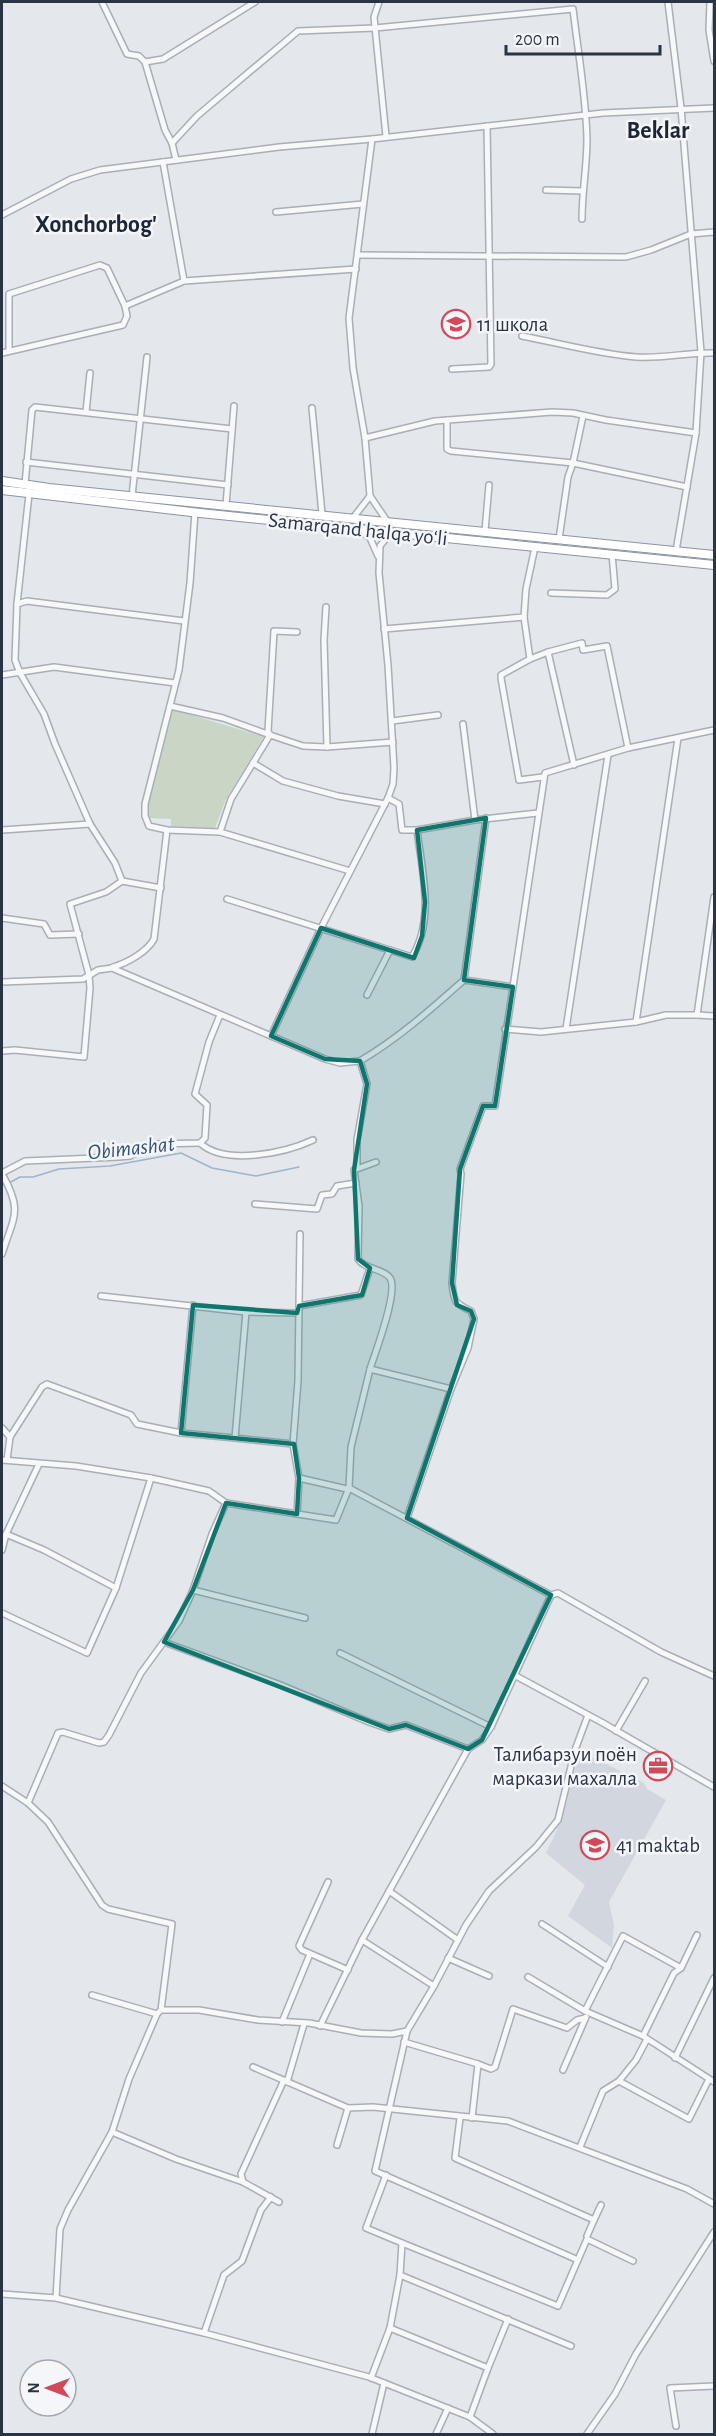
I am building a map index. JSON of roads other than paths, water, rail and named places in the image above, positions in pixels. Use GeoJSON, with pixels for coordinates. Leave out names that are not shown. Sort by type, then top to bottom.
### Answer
{"type":"FeatureCollection","features":[{"type":"Feature","properties":{"kind":"highway","name":"Samarqand halqa yoʻli"},"geometry":{"type":"LineString","coordinates":[[2,481],[714,555]]}},
{"type":"Feature","properties":{"kind":"highway","name":"Samarqand halqa yoʻli"},"geometry":{"type":"LineString","coordinates":[[2,490],[241,517],[714,565]]}},
{"type":"Feature","properties":{"kind":"highway"},"geometry":{"type":"LineString","coordinates":[[241,517],[242,507]]}},
{"type":"Feature","properties":{"kind":"highway"},"geometry":{"type":"LineString","coordinates":[[480,541],[483,531]]}},
{"type":"Feature","properties":{"kind":"street"},"geometry":{"type":"LineString","coordinates":[[104,2],[127,54],[139,56],[145,62],[176,160]]}},
{"type":"Feature","properties":{"kind":"street"},"geometry":{"type":"LineString","coordinates":[[145,62],[163,59],[255,2]]}},
{"type":"Feature","properties":{"kind":"street"},"geometry":{"type":"LineString","coordinates":[[379,2],[374,17],[386,136]]}},
{"type":"Feature","properties":{"kind":"street"},"geometry":{"type":"LineString","coordinates":[[572,2],[586,115],[582,219]]}},
{"type":"Feature","properties":{"kind":"street"},"geometry":{"type":"LineString","coordinates":[[668,2],[681,108],[701,352],[696,433],[676,551]]}},
{"type":"Feature","properties":{"kind":"street"},"geometry":{"type":"LineString","coordinates":[[711,2],[714,61]]}},
{"type":"Feature","properties":{"kind":"street"},"geometry":{"type":"LineString","coordinates":[[172,143],[197,116],[298,31],[375,28],[573,9]]}},
{"type":"Feature","properties":{"kind":"street"},"geometry":{"type":"LineString","coordinates":[[2,215],[71,179],[100,170],[279,147],[586,115],[681,108],[714,108]]}},
{"type":"Feature","properties":{"kind":"street"},"geometry":{"type":"LineString","coordinates":[[452,369],[480,369],[489,367],[491,364],[487,126]]}},
{"type":"Feature","properties":{"kind":"street"},"geometry":{"type":"LineString","coordinates":[[372,139],[349,318],[353,368],[365,438],[370,496],[387,521]]}},
{"type":"Feature","properties":{"kind":"street"},"geometry":{"type":"LineString","coordinates":[[163,162],[184,281]]}},
{"type":"Feature","properties":{"kind":"street"},"geometry":{"type":"LineString","coordinates":[[546,190],[582,191]]}},
{"type":"Feature","properties":{"kind":"street"},"geometry":{"type":"LineString","coordinates":[[276,212],[363,204]]}},
{"type":"Feature","properties":{"kind":"street"},"geometry":{"type":"LineString","coordinates":[[358,255],[626,257],[691,234],[714,232]]}},
{"type":"Feature","properties":{"kind":"street"},"geometry":{"type":"LineString","coordinates":[[2,353],[123,325],[127,316],[125,306],[107,268],[100,265],[9,294],[9,351]]}},
{"type":"Feature","properties":{"kind":"street"},"geometry":{"type":"LineString","coordinates":[[125,306],[184,281],[356,270]]}},
{"type":"Feature","properties":{"kind":"street"},"geometry":{"type":"LineString","coordinates":[[522,336],[637,357],[680,357],[701,352],[714,353]]}},
{"type":"Feature","properties":{"kind":"street"},"geometry":{"type":"LineString","coordinates":[[132,496],[147,357]]}},
{"type":"Feature","properties":{"kind":"street"},"geometry":{"type":"LineString","coordinates":[[86,412],[90,373]]}},
{"type":"Feature","properties":{"kind":"street"},"geometry":{"type":"LineString","coordinates":[[226,505],[234,406]]}},
{"type":"Feature","properties":{"kind":"street"},"geometry":{"type":"LineString","coordinates":[[25,484],[34,407],[232,429]]}},
{"type":"Feature","properties":{"kind":"street"},"geometry":{"type":"LineString","coordinates":[[312,408],[322,514]]}},
{"type":"Feature","properties":{"kind":"street"},"geometry":{"type":"LineString","coordinates":[[365,438],[447,420],[552,412],[696,433]]}},
{"type":"Feature","properties":{"kind":"street"},"geometry":{"type":"LineString","coordinates":[[559,539],[568,477],[583,416]]}},
{"type":"Feature","properties":{"kind":"street"},"geometry":{"type":"LineString","coordinates":[[447,420],[447,449],[451,451],[573,463],[687,487]]}},
{"type":"Feature","properties":{"kind":"street"},"geometry":{"type":"LineString","coordinates":[[26,462],[228,484]]}},
{"type":"Feature","properties":{"kind":"street"},"geometry":{"type":"LineString","coordinates":[[483,531],[489,485]]}},
{"type":"Feature","properties":{"kind":"street"},"geometry":{"type":"LineString","coordinates":[[29,494],[17,604],[15,660],[41,708],[90,824],[122,880]]}},
{"type":"Feature","properties":{"kind":"street"},"geometry":{"type":"LineString","coordinates":[[353,518],[370,496]]}},
{"type":"Feature","properties":{"kind":"street"},"geometry":{"type":"LineString","coordinates":[[195,512],[190,583],[179,670],[146,804],[149,826],[167,830],[220,832],[350,871]]}},
{"type":"Feature","properties":{"kind":"street"},"geometry":{"type":"LineString","coordinates":[[356,529],[370,538],[379,561]]}},
{"type":"Feature","properties":{"kind":"street"},"geometry":{"type":"LineString","coordinates":[[271,1036],[321,928],[393,784],[392,721],[379,561],[380,546],[388,536],[394,533]]}},
{"type":"Feature","properties":{"kind":"street"},"geometry":{"type":"LineString","coordinates":[[530,659],[524,618],[526,589],[535,547]]}},
{"type":"Feature","properties":{"kind":"street"},"geometry":{"type":"LineString","coordinates":[[551,593],[608,595],[615,589],[612,554]]}},
{"type":"Feature","properties":{"kind":"street"},"geometry":{"type":"LineString","coordinates":[[17,604],[27,601],[184,621]]}},
{"type":"Feature","properties":{"kind":"street"},"geometry":{"type":"LineString","coordinates":[[326,607],[324,640],[327,747]]}},
{"type":"Feature","properties":{"kind":"street"},"geometry":{"type":"LineString","coordinates":[[384,628],[524,618]]}},
{"type":"Feature","properties":{"kind":"street"},"geometry":{"type":"LineString","coordinates":[[270,735],[268,731],[274,631],[297,632]]}},
{"type":"Feature","properties":{"kind":"street"},"geometry":{"type":"LineString","coordinates":[[543,777],[519,780],[501,675],[548,652],[582,643],[583,650],[607,646],[628,748]]}},
{"type":"Feature","properties":{"kind":"street"},"geometry":{"type":"LineString","coordinates":[[548,652],[574,765]]}},
{"type":"Feature","properties":{"kind":"street"},"geometry":{"type":"LineString","coordinates":[[2,675],[54,667],[175,683]]}},
{"type":"Feature","properties":{"kind":"street"},"geometry":{"type":"LineString","coordinates":[[170,706],[223,718],[303,746],[327,747],[393,742]]}},
{"type":"Feature","properties":{"kind":"street"},"geometry":{"type":"LineString","coordinates":[[392,721],[438,715]]}},
{"type":"Feature","properties":{"kind":"street"},"geometry":{"type":"LineString","coordinates":[[463,724],[476,820]]}},
{"type":"Feature","properties":{"kind":"street"},"geometry":{"type":"LineString","coordinates":[[407,1518],[451,1389],[468,1348],[474,1319],[471,1311],[457,1305],[453,1299],[452,1283],[460,1169],[483,1106],[495,1106],[543,777],[545,773],[628,748],[714,730]]}},
{"type":"Feature","properties":{"kind":"street"},"geometry":{"type":"LineString","coordinates":[[220,832],[231,799],[270,735]]}},
{"type":"Feature","properties":{"kind":"street"},"geometry":{"type":"LineString","coordinates":[[636,1023],[678,738]]}},
{"type":"Feature","properties":{"kind":"street"},"geometry":{"type":"LineString","coordinates":[[566,1029],[608,755]]}},
{"type":"Feature","properties":{"kind":"street"},"geometry":{"type":"LineString","coordinates":[[253,763],[283,781],[338,796],[385,804]]}},
{"type":"Feature","properties":{"kind":"street"},"geometry":{"type":"LineString","coordinates":[[388,798],[399,804],[402,830],[417,830],[486,818],[538,813]]}},
{"type":"Feature","properties":{"kind":"street"},"geometry":{"type":"LineString","coordinates":[[112,968],[325,1059],[340,1063],[360,1061],[406,1031],[464,980],[486,818]]}},
{"type":"Feature","properties":{"kind":"street"},"geometry":{"type":"LineString","coordinates":[[2,830],[90,824]]}},
{"type":"Feature","properties":{"kind":"street"},"geometry":{"type":"LineString","coordinates":[[2,982],[83,979],[98,970],[123,964],[150,945],[156,932],[167,830]]}},
{"type":"Feature","properties":{"kind":"street"},"geometry":{"type":"LineString","coordinates":[[227,898],[412,957],[422,936],[425,902],[417,830]]}},
{"type":"Feature","properties":{"kind":"street"},"geometry":{"type":"LineString","coordinates":[[2,1051],[15,1050],[84,1057],[90,999],[89,975],[70,903],[106,892],[122,880],[161,888]]}},
{"type":"Feature","properties":{"kind":"street"},"geometry":{"type":"LineString","coordinates":[[697,1015],[714,897]]}},
{"type":"Feature","properties":{"kind":"street"},"geometry":{"type":"LineString","coordinates":[[2,918],[44,924],[50,935],[54,936],[79,934]]}},
{"type":"Feature","properties":{"kind":"street"},"geometry":{"type":"LineString","coordinates":[[367,995],[390,950]]}},
{"type":"Feature","properties":{"kind":"street"},"geometry":{"type":"LineString","coordinates":[[464,980],[513,987]]}},
{"type":"Feature","properties":{"kind":"street"},"geometry":{"type":"LineString","coordinates":[[200,1143],[205,1138],[207,1105],[195,1094],[209,1042],[220,1015]]}},
{"type":"Feature","properties":{"kind":"street"},"geometry":{"type":"LineString","coordinates":[[505,1029],[541,1032],[636,1023],[666,1015],[714,1016]]}},
{"type":"Feature","properties":{"kind":"street"},"geometry":{"type":"LineString","coordinates":[[294,1444],[181,1433],[137,1424],[131,1415],[47,1384],[42,1387],[10,1437],[4,1460],[76,1466],[151,1478],[209,1491],[226,1503],[336,1520],[348,1489],[351,1447],[393,1286],[387,1275],[370,1268],[358,1259],[359,1206],[354,1170],[357,1167],[357,1140],[368,1084],[360,1061]]}},
{"type":"Feature","properties":{"kind":"street"},"geometry":{"type":"LineString","coordinates":[[2,1254],[16,1208],[2,1174],[25,1161],[130,1156],[154,1144],[200,1143],[207,1149],[252,1155],[275,1154],[313,1140]]}},
{"type":"Feature","properties":{"kind":"street"},"geometry":{"type":"LineString","coordinates":[[357,1167],[376,1162]]}},
{"type":"Feature","properties":{"kind":"street"},"geometry":{"type":"LineString","coordinates":[[255,1204],[317,1209],[322,1195],[332,1194],[337,1186],[356,1184]]}},
{"type":"Feature","properties":{"kind":"street"},"geometry":{"type":"LineString","coordinates":[[297,1514],[299,1478],[294,1444],[298,1381],[297,1313],[300,1234]]}},
{"type":"Feature","properties":{"kind":"street"},"geometry":{"type":"LineString","coordinates":[[299,1306],[361,1295],[370,1268]]}},
{"type":"Feature","properties":{"kind":"street"},"geometry":{"type":"LineString","coordinates":[[101,1296],[246,1312],[297,1313]]}},
{"type":"Feature","properties":{"kind":"street"},"geometry":{"type":"LineString","coordinates":[[181,1433],[193,1305]]}},
{"type":"Feature","properties":{"kind":"street"},"geometry":{"type":"LineString","coordinates":[[235,1438],[246,1312]]}},
{"type":"Feature","properties":{"kind":"street"},"geometry":{"type":"LineString","coordinates":[[370,1370],[451,1389]]}},
{"type":"Feature","properties":{"kind":"street"},"geometry":{"type":"LineString","coordinates":[[2,1428],[10,1437]]}},
{"type":"Feature","properties":{"kind":"street"},"geometry":{"type":"LineString","coordinates":[[2,1550],[6,1534],[39,1464]]}},
{"type":"Feature","properties":{"kind":"street"},"geometry":{"type":"LineString","coordinates":[[2,1613],[87,1653],[116,1588],[151,1478]]}},
{"type":"Feature","properties":{"kind":"street"},"geometry":{"type":"LineString","coordinates":[[299,1478],[348,1489],[551,1595],[558,1593],[661,1652],[714,1677]]}},
{"type":"Feature","properties":{"kind":"street"},"geometry":{"type":"LineString","coordinates":[[28,1803],[58,1733],[63,1732],[99,1743],[104,1742],[141,1673],[179,1621],[194,1590],[212,1534],[226,1503]]}},
{"type":"Feature","properties":{"kind":"street"},"geometry":{"type":"LineString","coordinates":[[6,1534],[44,1550],[116,1588]]}},
{"type":"Feature","properties":{"kind":"street"},"geometry":{"type":"LineString","coordinates":[[194,1590],[304,1618]]}},
{"type":"Feature","properties":{"kind":"street"},"geometry":{"type":"LineString","coordinates":[[320,2026],[362,1940],[468,1749],[482,1740],[491,1727],[551,1595]]}},
{"type":"Feature","properties":{"kind":"street"},"geometry":{"type":"LineString","coordinates":[[164,1642],[278,1684],[369,1722],[389,1728],[406,1725],[468,1749]]}},
{"type":"Feature","properties":{"kind":"street"},"geometry":{"type":"LineString","coordinates":[[340,1653],[491,1727]]}},
{"type":"Feature","properties":{"kind":"street"},"geometry":{"type":"LineString","coordinates":[[516,1676],[588,1714],[714,1787]]}},
{"type":"Feature","properties":{"kind":"street"},"geometry":{"type":"LineString","coordinates":[[616,1731],[645,1682]]}},
{"type":"Feature","properties":{"kind":"street"},"geometry":{"type":"LineString","coordinates":[[578,2260],[375,2171],[407,2031],[458,1940],[489,1891],[536,1846],[558,1820],[575,1750],[588,1714]]}},
{"type":"Feature","properties":{"kind":"street"},"geometry":{"type":"LineString","coordinates":[[2,1786],[28,1803],[48,1822],[102,1905],[108,1909],[172,1924],[159,2012],[129,2079],[112,2132],[68,2210],[60,2229],[56,2298]]}},
{"type":"Feature","properties":{"kind":"street"},"geometry":{"type":"LineString","coordinates":[[328,1882],[299,1946],[300,1949],[310,1954],[348,1970]]}},
{"type":"Feature","properties":{"kind":"street"},"geometry":{"type":"LineString","coordinates":[[389,1891],[458,1940]]}},
{"type":"Feature","properties":{"kind":"street"},"geometry":{"type":"LineString","coordinates":[[542,1923],[608,1967]]}},
{"type":"Feature","properties":{"kind":"street"},"geometry":{"type":"LineString","coordinates":[[580,2147],[603,2091],[619,2081],[636,2060],[674,1973],[681,1968],[697,1935]]}},
{"type":"Feature","properties":{"kind":"street"},"geometry":{"type":"LineString","coordinates":[[563,2070],[586,2014],[623,1936],[681,1968]]}},
{"type":"Feature","properties":{"kind":"street"},"geometry":{"type":"LineString","coordinates":[[362,1940],[434,1986]]}},
{"type":"Feature","properties":{"kind":"street"},"geometry":{"type":"LineString","coordinates":[[282,2022],[310,1954]]}},
{"type":"Feature","properties":{"kind":"street"},"geometry":{"type":"LineString","coordinates":[[448,1958],[489,1976]]}},
{"type":"Feature","properties":{"kind":"street"},"geometry":{"type":"LineString","coordinates":[[528,1977],[586,2014],[645,2038],[712,2081],[689,2119],[619,2081]]}},
{"type":"Feature","properties":{"kind":"street"},"geometry":{"type":"LineString","coordinates":[[675,2058],[714,1978]]}},
{"type":"Feature","properties":{"kind":"street"},"geometry":{"type":"LineString","coordinates":[[92,1995],[159,2012],[199,2010],[361,2033],[392,2034],[407,2031]]}},
{"type":"Feature","properties":{"kind":"street"},"geometry":{"type":"LineString","coordinates":[[404,2042],[491,2068],[495,2067],[513,2009],[567,2028],[586,2014]]}},
{"type":"Feature","properties":{"kind":"street"},"geometry":{"type":"LineString","coordinates":[[243,2182],[241,2174],[244,2164],[285,2081],[304,2025]]}},
{"type":"Feature","properties":{"kind":"street"},"geometry":{"type":"LineString","coordinates":[[471,2118],[478,2064]]}},
{"type":"Feature","properties":{"kind":"street"},"geometry":{"type":"LineString","coordinates":[[253,2067],[348,2108],[373,2107],[460,2118],[508,2121],[687,2189],[714,2204]]}},
{"type":"Feature","properties":{"kind":"street"},"geometry":{"type":"LineString","coordinates":[[337,2145],[348,2108]]}},
{"type":"Feature","properties":{"kind":"street"},"geometry":{"type":"LineString","coordinates":[[460,2118],[455,2158],[594,2220]]}},
{"type":"Feature","properties":{"kind":"street"},"geometry":{"type":"LineString","coordinates":[[112,2132],[176,2159],[243,2182],[279,2202]]}},
{"type":"Feature","properties":{"kind":"street"},"geometry":{"type":"LineString","coordinates":[[386,2175],[366,2228],[558,2306],[587,2239],[633,2261]]}},
{"type":"Feature","properties":{"kind":"street"},"geometry":{"type":"LineString","coordinates":[[204,2333],[224,2275],[242,2261],[261,2210],[271,2197]]}},
{"type":"Feature","properties":{"kind":"street"},"geometry":{"type":"LineString","coordinates":[[587,2236],[601,2205]]}},
{"type":"Feature","properties":{"kind":"street"},"geometry":{"type":"LineString","coordinates":[[587,2434],[615,2394],[636,2354],[714,2232]]}},
{"type":"Feature","properties":{"kind":"street"},"geometry":{"type":"LineString","coordinates":[[371,2378],[390,2328],[400,2275],[402,2243]]}},
{"type":"Feature","properties":{"kind":"street"},"geometry":{"type":"LineString","coordinates":[[400,2275],[571,2346]]}},
{"type":"Feature","properties":{"kind":"street"},"geometry":{"type":"LineString","coordinates":[[2,2294],[56,2298],[204,2333],[371,2378],[470,2417],[493,2434]]}},
{"type":"Feature","properties":{"kind":"street"},"geometry":{"type":"LineString","coordinates":[[470,2417],[508,2319]]}},
{"type":"Feature","properties":{"kind":"street"},"geometry":{"type":"LineString","coordinates":[[390,2328],[488,2368]]}},
{"type":"Feature","properties":{"kind":"street"},"geometry":{"type":"LineString","coordinates":[[372,2434],[384,2383]]}},
{"type":"Feature","properties":{"kind":"street"},"geometry":{"type":"LineString","coordinates":[[676,2426],[670,2388],[714,2386]]}},
{"type":"Feature","properties":{"kind":"street"},"geometry":{"type":"LineString","coordinates":[[436,2434],[448,2408]]}},
{"type":"Feature","properties":{"kind":"waterway","name":"Obimashat"},"geometry":{"type":"LineString","coordinates":[[9,1183],[20,1177],[33,1177],[59,1169],[110,1166],[181,1153],[212,1168],[256,1176],[299,1167]]}},
{"type":"Feature","properties":{"kind":"place","name":"11 школа"},"geometry":{"type":"Point","coordinates":[456,324]}},
{"type":"Feature","properties":{"kind":"place","name":"Талибарзуи поён маркази махалла"},"geometry":{"type":"Point","coordinates":[658,1766]}},
{"type":"Feature","properties":{"kind":"place","name":"41 maktab"},"geometry":{"type":"Point","coordinates":[595,1845]}},
{"type":"Feature","properties":{"kind":"district","name":"Beklar"},"geometry":{"type":"Point","coordinates":[658,130]}},
{"type":"Feature","properties":{"kind":"district","name":"Xonchorbog'"},"geometry":{"type":"Point","coordinates":[96,224]}}]}
